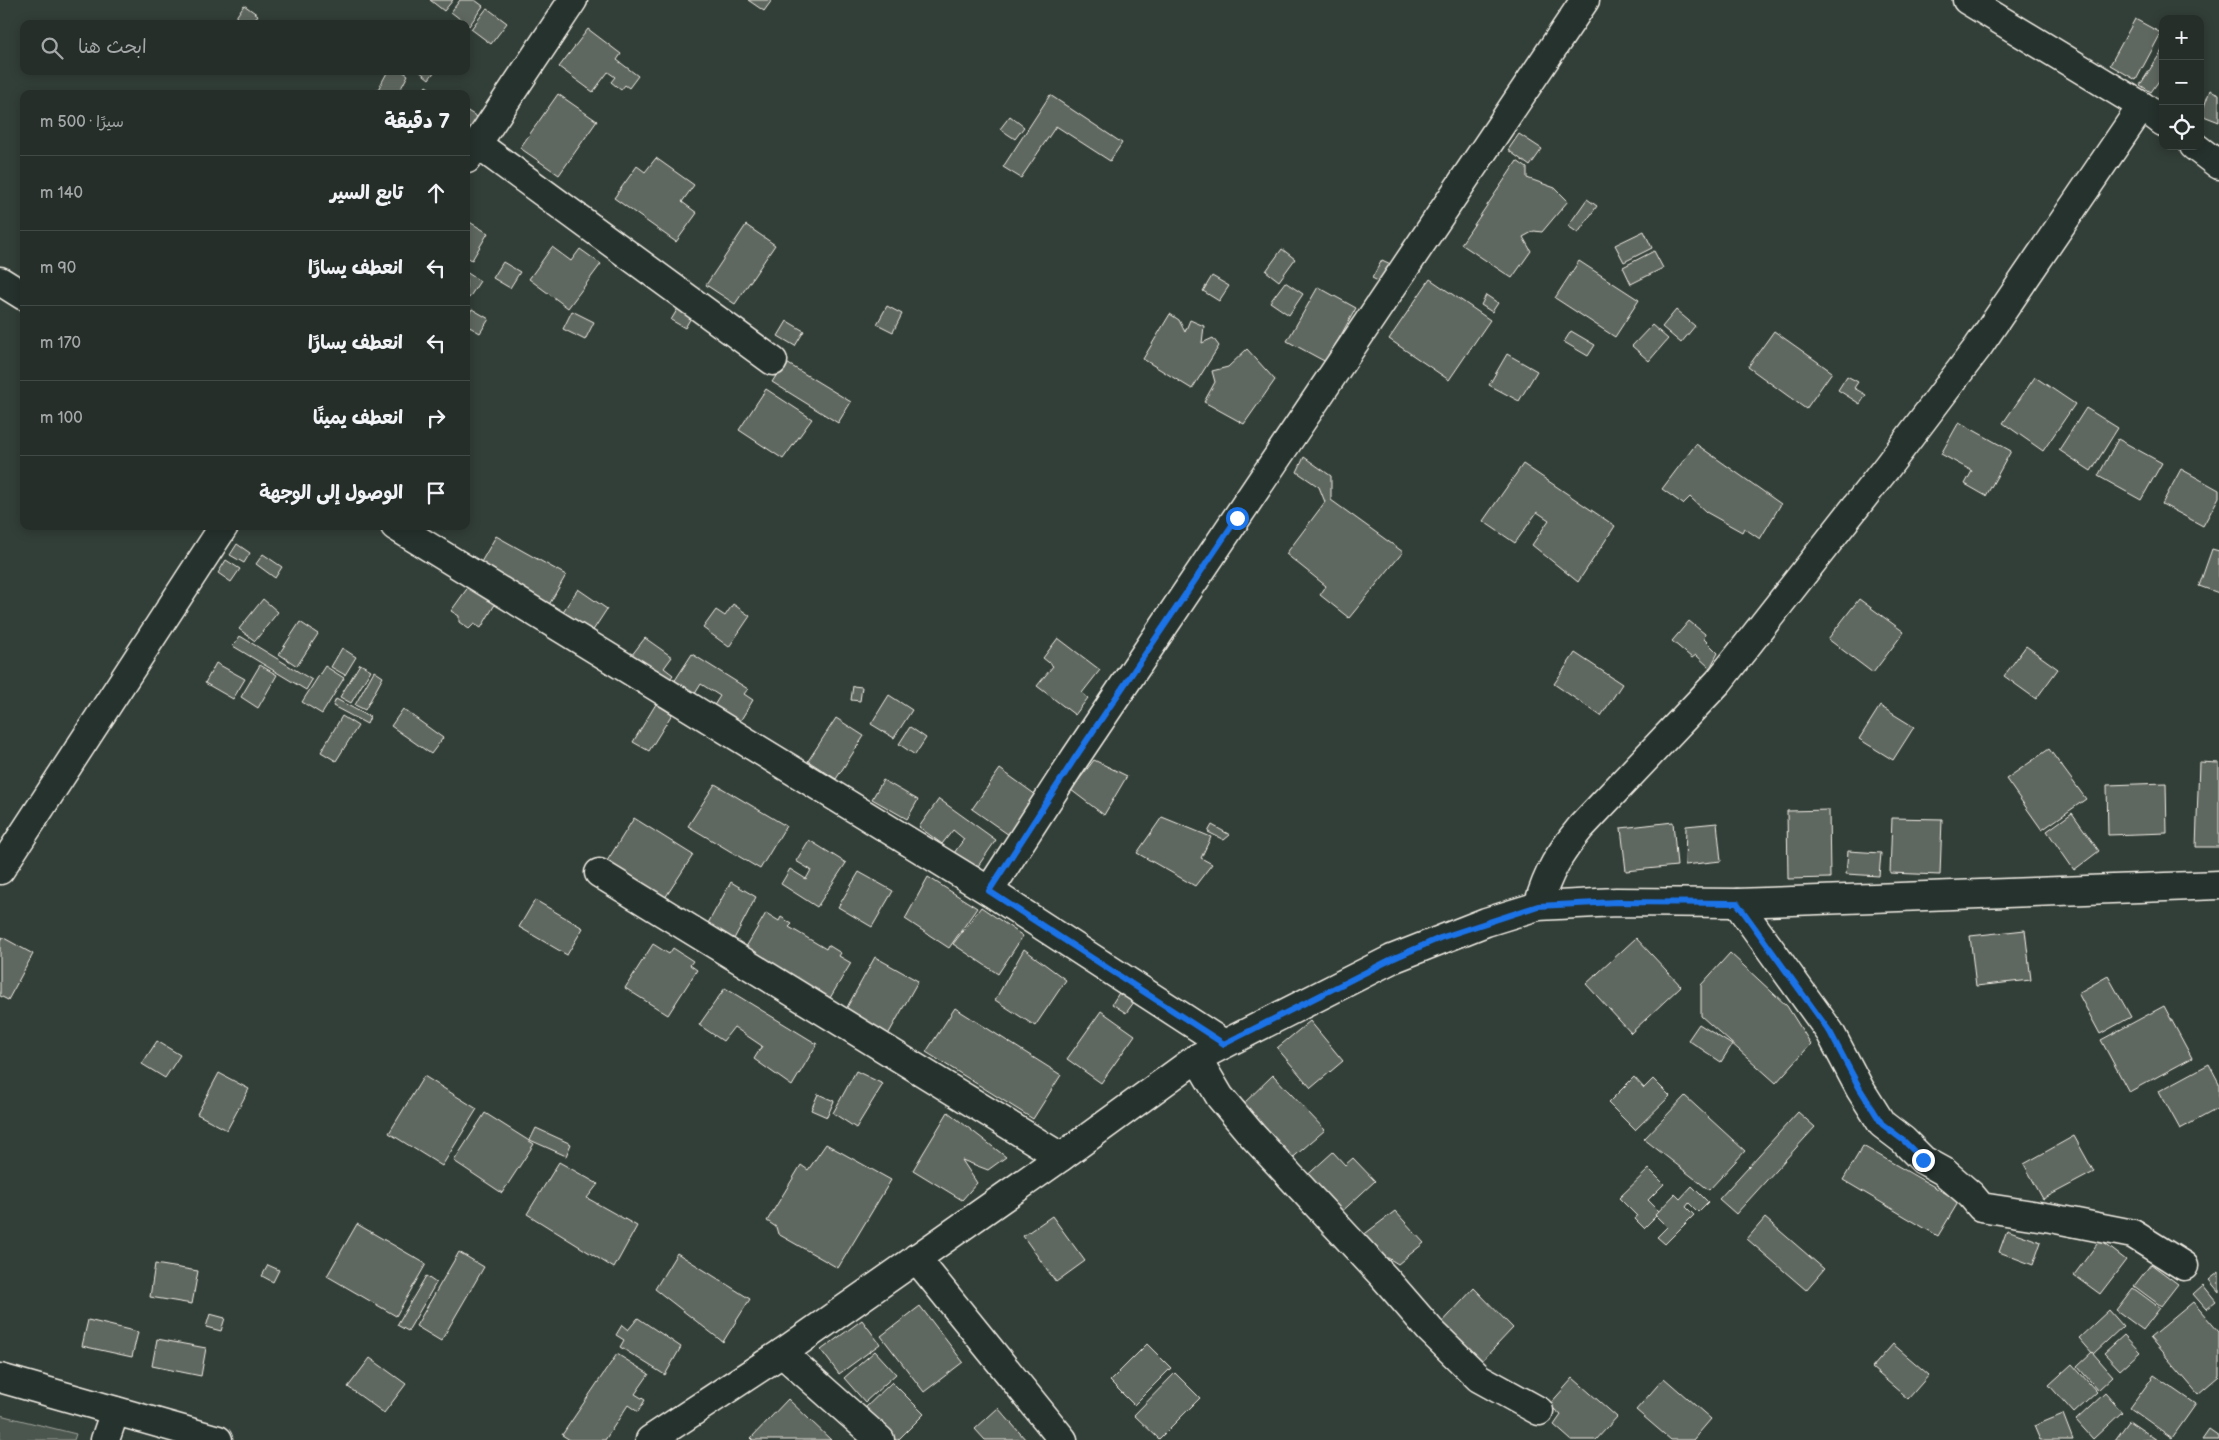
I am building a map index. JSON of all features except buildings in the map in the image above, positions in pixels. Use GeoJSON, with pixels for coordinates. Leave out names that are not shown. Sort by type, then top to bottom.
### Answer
{"type":"FeatureCollection","features":[{"type":"Feature","properties":{"kind":"street"},"geometry":{"type":"LineString","coordinates":[[573,0],[472,152],[773,361]]}},
{"type":"Feature","properties":{"kind":"street"},"geometry":{"type":"LineString","coordinates":[[989,891],[1075,758],[1585,0]]}},
{"type":"Feature","properties":{"kind":"street"},"geometry":{"type":"LineString","coordinates":[[1538,906],[1550,870],[1560,852],[1581,827],[1719,681],[1938,402],[2152,114],[1967,0]]}},
{"type":"Feature","properties":{"kind":"street"},"geometry":{"type":"LineString","coordinates":[[2199,150],[2219,166]]}},
{"type":"Feature","properties":{"kind":"street"},"geometry":{"type":"LineString","coordinates":[[0,282],[20,294]]}},
{"type":"Feature","properties":{"kind":"street"},"geometry":{"type":"LineString","coordinates":[[0,870],[221,530]]}},
{"type":"Feature","properties":{"kind":"street"},"geometry":{"type":"LineString","coordinates":[[402,530],[989,891],[1224,1044]]}},
{"type":"Feature","properties":{"kind":"street"},"geometry":{"type":"LineString","coordinates":[[599,874],[1061,1157]]}},
{"type":"Feature","properties":{"kind":"street"},"geometry":{"type":"LineString","coordinates":[[650,1440],[782,1353],[1061,1157],[1197,1058],[1392,959],[1440,938],[1538,906],[1616,902],[1737,903],[2219,885]]}},
{"type":"Feature","properties":{"kind":"street"},"geometry":{"type":"LineString","coordinates":[[1737,903],[1830,1032],[1860,1089],[1882,1124],[1903,1140],[1923,1160],[1944,1171],[1971,1195],[1981,1207],[2133,1234],[2184,1266]]}},
{"type":"Feature","properties":{"kind":"street"},"geometry":{"type":"LineString","coordinates":[[1197,1058],[1220,1097],[1252,1135],[1384,1277],[1430,1330],[1479,1378],[1539,1411]]}},
{"type":"Feature","properties":{"kind":"street"},"geometry":{"type":"LineString","coordinates":[[916,1258],[1063,1440]]}},
{"type":"Feature","properties":{"kind":"street"},"geometry":{"type":"LineString","coordinates":[[782,1353],[880,1440]]}},
{"type":"Feature","properties":{"kind":"street"},"geometry":{"type":"LineString","coordinates":[[0,1378],[212,1439]]}},
{"type":"Feature","properties":{"kind":"street"},"geometry":{"type":"LineString","coordinates":[[105,1440],[115,1411]]}},
{"type":"Feature","properties":{"kind":"shaded area"},"geometry":{"type":"Polygon","coordinates":[[[0,1415],[76,1434],[74,1440],[0,1440],[0,1415]]]}},
{"type":"Feature","properties":{"kind":"route"},"geometry":{"type":"LineString","coordinates":[[1237,518],[1075,758],[989,891],[1224,1044],[1392,959],[1440,938],[1538,906],[1616,902],[1737,903],[1830,1032],[1860,1089],[1882,1124],[1903,1140],[1923,1160]]}}]}
